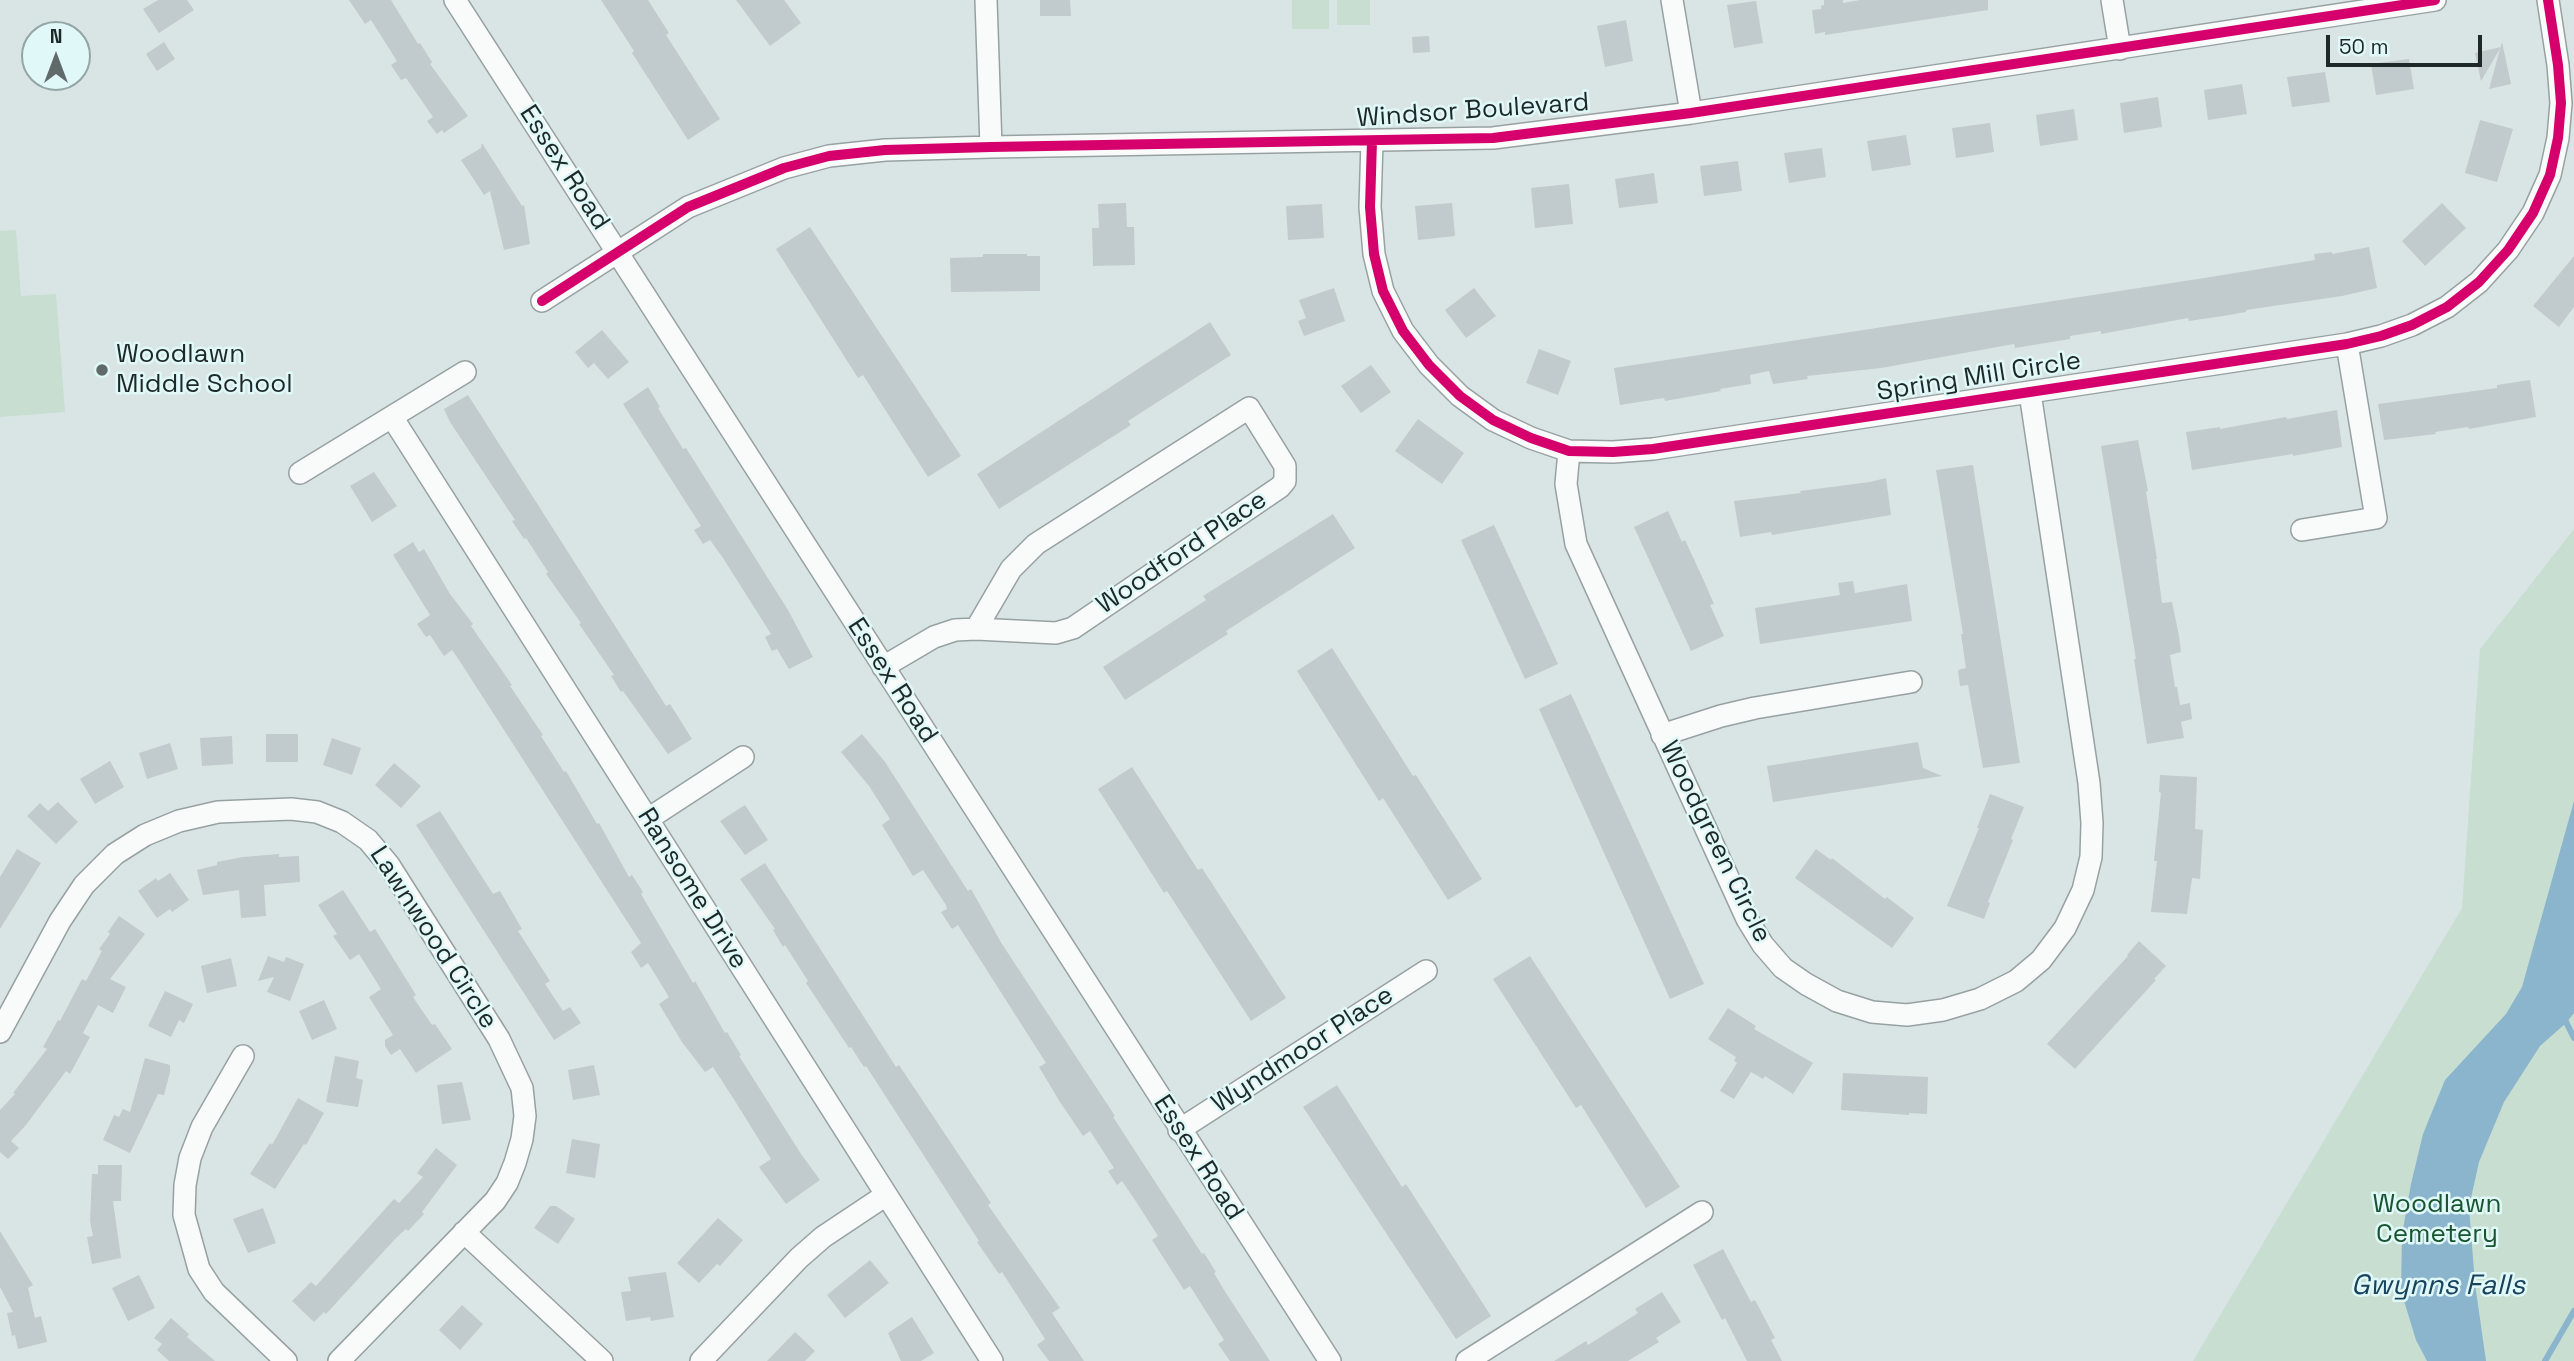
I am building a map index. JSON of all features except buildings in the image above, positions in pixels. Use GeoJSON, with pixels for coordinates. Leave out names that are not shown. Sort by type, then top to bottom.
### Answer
{"type":"FeatureCollection","features":[{"type":"Feature","properties":{"kind":"street","name":"Essex Road"},"geometry":{"type":"LineString","coordinates":[[455,0],[1330,1361]]}},
{"type":"Feature","properties":{"kind":"street"},"geometry":{"type":"LineString","coordinates":[[986,0],[990,147]]}},
{"type":"Feature","properties":{"kind":"street"},"geometry":{"type":"LineString","coordinates":[[1672,0],[1691,113]]}},
{"type":"Feature","properties":{"kind":"street"},"geometry":{"type":"LineString","coordinates":[[2112,0],[2120,49]]}},
{"type":"Feature","properties":{"kind":"street","name":"Windsor Boulevard"},"geometry":{"type":"LineString","coordinates":[[542,301],[688,208],[784,168],[829,156],[885,150],[990,147],[1493,138],[1691,113],[2435,0]]}},
{"type":"Feature","properties":{"kind":"street","name":"Spring Mill Circle"},"geometry":{"type":"LineString","coordinates":[[1372,141],[1370,208],[1374,254],[1383,291],[1403,331],[1429,365],[1460,396],[1493,420],[1518,432],[1569,451],[1653,449],[2347,344],[2412,325],[2447,307],[2479,282],[2508,250],[2533,213],[2550,175],[2558,138],[2561,103],[2548,0]]}},
{"type":"Feature","properties":{"kind":"street"},"geometry":{"type":"LineString","coordinates":[[2302,530],[2376,518],[2347,344]]}},
{"type":"Feature","properties":{"kind":"street"},"geometry":{"type":"LineString","coordinates":[[300,473],[465,372]]}},
{"type":"Feature","properties":{"kind":"street","name":"Woodgreen Circle"},"geometry":{"type":"LineString","coordinates":[[1569,451],[1566,484],[1576,544],[1747,919],[1763,945],[1783,968],[1807,984],[1837,1001],[1872,1012],[1907,1015],[1943,1010],[1980,999],[2016,981],[2041,960],[2065,928],[2083,890],[2091,858],[2089,783],[2030,393]]}},
{"type":"Feature","properties":{"kind":"street","name":"Woodford Place"},"geometry":{"type":"LineString","coordinates":[[883,667],[934,637],[955,630],[1056,633],[1073,628],[1280,487],[1285,481],[1285,466],[1249,408],[1030,549],[1011,569],[976,629]]}},
{"type":"Feature","properties":{"kind":"street","name":"Ransome Drive"},"geometry":{"type":"LineString","coordinates":[[392,417],[992,1361]]}},
{"type":"Feature","properties":{"kind":"street"},"geometry":{"type":"LineString","coordinates":[[1662,735],[1755,708],[1911,682]]}},
{"type":"Feature","properties":{"kind":"street"},"geometry":{"type":"LineString","coordinates":[[648,819],[743,757]]}},
{"type":"Feature","properties":{"kind":"street","name":"Lawnwood Circle"},"geometry":{"type":"LineString","coordinates":[[0,1032],[60,921],[84,885],[115,854],[145,835],[179,821],[218,812],[291,809],[317,812],[342,822],[368,840],[389,865],[499,1039],[522,1088],[524,1116],[522,1139],[515,1163],[507,1183],[495,1201],[339,1361]]}},
{"type":"Feature","properties":{"kind":"street","name":"Wyndmoor Place"},"geometry":{"type":"LineString","coordinates":[[1179,1129],[1426,971]]}},
{"type":"Feature","properties":{"kind":"street"},"geometry":{"type":"LineString","coordinates":[[243,1056],[202,1128],[190,1158],[184,1185],[184,1215],[199,1269],[214,1292],[286,1361]]}},
{"type":"Feature","properties":{"kind":"street"},"geometry":{"type":"LineString","coordinates":[[701,1361],[799,1258],[823,1237],[886,1195]]}},
{"type":"Feature","properties":{"kind":"street"},"geometry":{"type":"LineString","coordinates":[[1467,1361],[1702,1212]]}},
{"type":"Feature","properties":{"kind":"street"},"geometry":{"type":"LineString","coordinates":[[464,1232],[602,1361]]}},
{"type":"Feature","properties":{"kind":"green space"},"geometry":{"type":"Polygon","coordinates":[[[1292,0],[1329,0],[1329,29],[1292,29],[1292,0]]]}},
{"type":"Feature","properties":{"kind":"green space"},"geometry":{"type":"Polygon","coordinates":[[[1337,0],[1370,0],[1370,25],[1337,25],[1337,0]]]}},
{"type":"Feature","properties":{"kind":"green space"},"geometry":{"type":"Polygon","coordinates":[[[16,230],[21,296],[56,294],[65,412],[0,417],[0,231],[16,230]]]}},
{"type":"Feature","properties":{"kind":"green space","name":"Woodlawn Cemetery"},"geometry":{"type":"Polygon","coordinates":[[[2574,529],[2574,1361],[2193,1361],[2462,908],[2480,649],[2574,529]]]}},
{"type":"Feature","properties":{"kind":"water","name":"Gwynns Falls"},"geometry":{"type":"Polygon","coordinates":[[[2574,801],[2574,1013],[2540,1046],[2504,1102],[2479,1162],[2469,1207],[2475,1284],[2486,1361],[2427,1361],[2416,1340],[2401,1291],[2402,1235],[2423,1134],[2445,1080],[2506,1014],[2522,987],[2574,801]]]}},
{"type":"Feature","properties":{"kind":"waterway"},"geometry":{"type":"LineString","coordinates":[[2564,1018],[2574,1038]]}},
{"type":"Feature","properties":{"kind":"waterway"},"geometry":{"type":"LineString","coordinates":[[2545,1361],[2574,1311]]}},
{"type":"Feature","properties":{"kind":"cycle path"},"geometry":{"type":"LineString","coordinates":[[542,301],[688,207],[784,168],[829,156],[885,150],[991,147],[1493,138],[1691,113],[2435,0]]}},
{"type":"Feature","properties":{"kind":"cycle path"},"geometry":{"type":"LineString","coordinates":[[1372,141],[1370,207],[1374,254],[1383,291],[1403,331],[1429,365],[1460,396],[1493,420],[1531,438],[1569,451],[1653,449],[2347,344],[2412,325],[2447,307],[2479,282],[2508,250],[2533,213],[2550,175],[2558,138],[2561,103],[2548,0]]}},
{"type":"Feature","properties":{"kind":"place","name":"Woodlawn Middle School"},"geometry":{"type":"Point","coordinates":[102,370]}}]}
